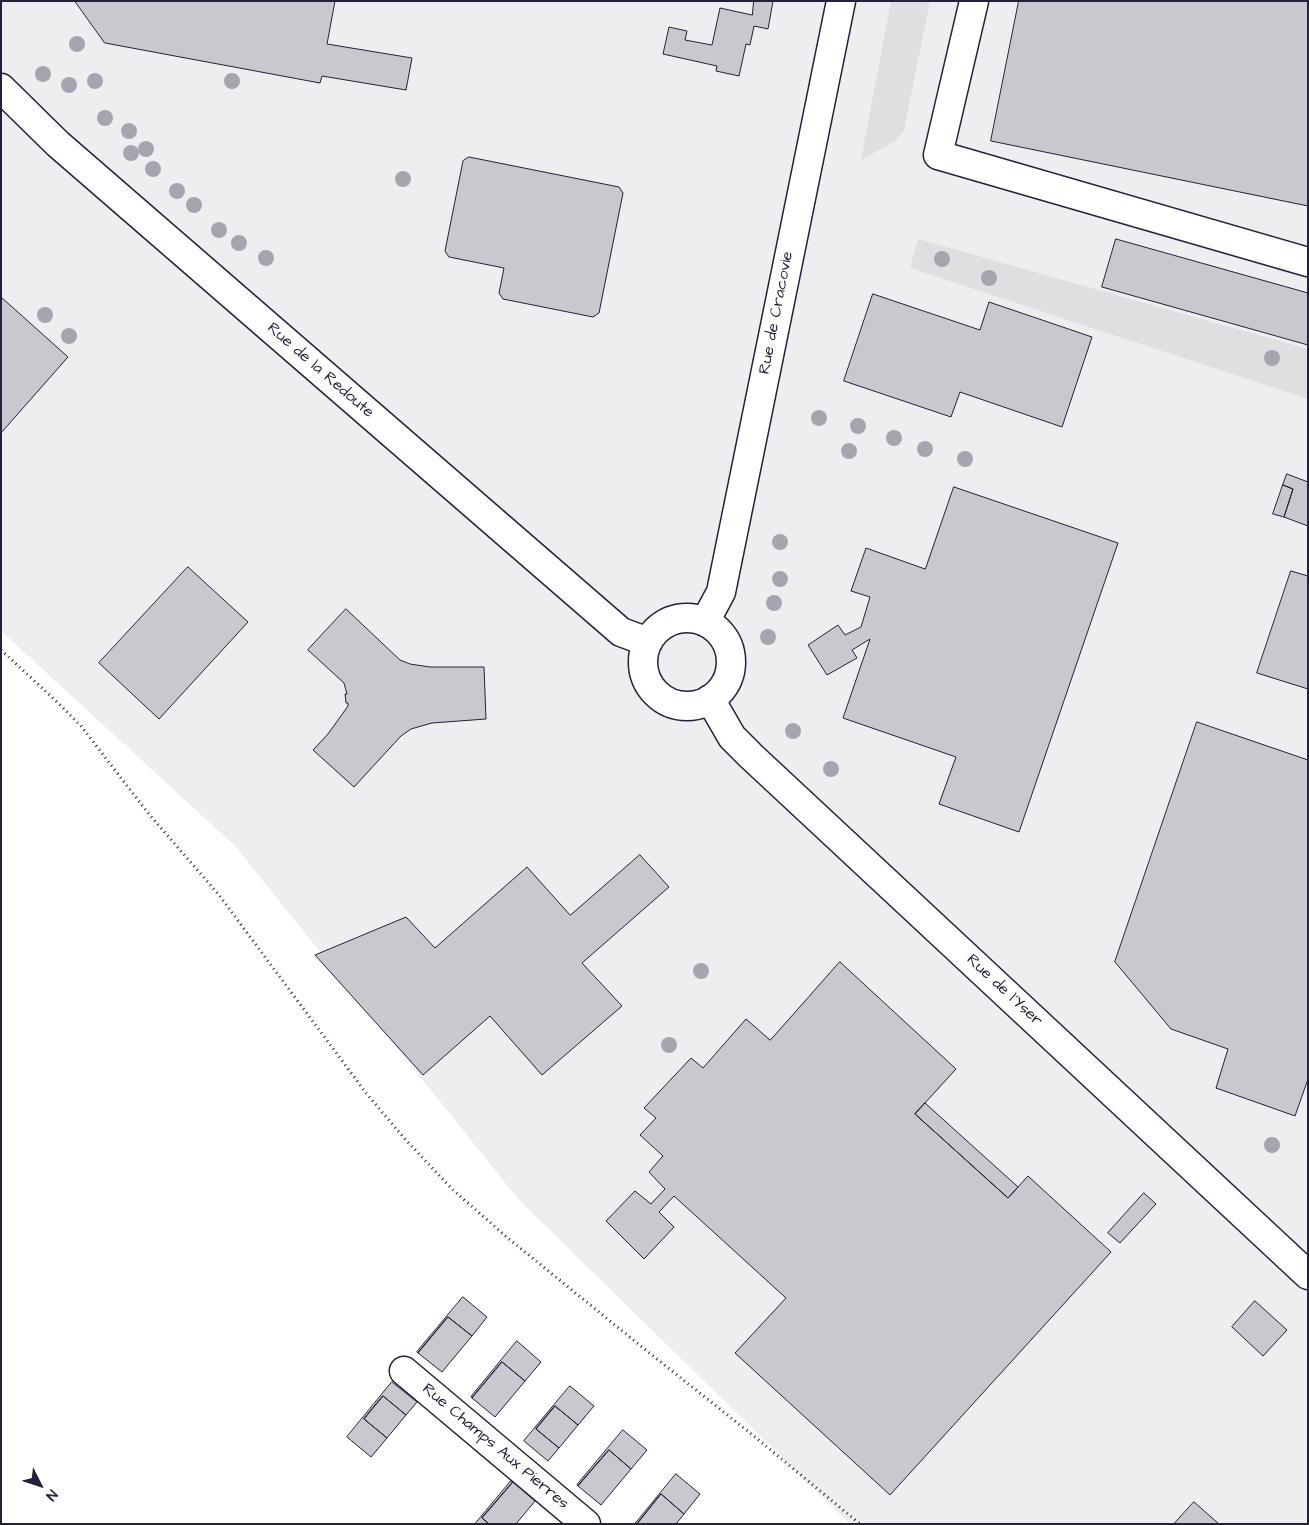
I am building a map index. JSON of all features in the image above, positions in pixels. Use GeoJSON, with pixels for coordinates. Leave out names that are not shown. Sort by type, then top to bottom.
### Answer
{"type":"FeatureCollection","features":[{"type":"Feature","properties":{"kind":"street","name":"Rue de Cracovie"},"geometry":{"type":"LineString","coordinates":[[705,622],[721,592],[841,1]]}},
{"type":"Feature","properties":{"kind":"street"},"geometry":{"type":"LineString","coordinates":[[974,1],[938,156],[1308,262]]}},
{"type":"Feature","properties":{"kind":"street","name":"Rue de la Redoute"},"geometry":{"type":"LineString","coordinates":[[1,88],[58,144],[620,632],[648,642]]}},
{"type":"Feature","properties":{"kind":"street"},"geometry":{"type":"LineString","coordinates":[[679,619],[705,622],[716,630],[724,640],[729,652],[730,666],[728,679],[721,691],[710,700],[697,705],[683,706],[669,703],[656,695],[648,684],[643,670],[643,656],[648,642],[656,631],[666,623],[679,619]]}},
{"type":"Feature","properties":{"kind":"street","name":"Rue de l'Yser"},"geometry":{"type":"LineString","coordinates":[[710,700],[732,737],[745,750],[1308,1275]]}},
{"type":"Feature","properties":{"kind":"street","name":"Rue Champs Aux Pierres"},"geometry":{"type":"LineString","coordinates":[[404,1371],[586,1524]]}},
{"type":"Feature","properties":{"kind":"path"},"geometry":{"type":"LineString","coordinates":[[1,650],[56,700],[81,726],[148,813],[219,895],[366,1093],[404,1138],[452,1189],[510,1239],[755,1436],[860,1524]]}},
{"type":"Feature","properties":{"kind":"shaded area"},"geometry":{"type":"Polygon","coordinates":[[[1,1],[1308,1],[1308,1524],[850,1524],[519,1200],[236,847],[1,631],[1,1]]]}},
{"type":"Feature","properties":{"kind":"shaded area"},"geometry":{"type":"Polygon","coordinates":[[[891,1],[930,1],[904,130],[895,141],[861,160],[891,1]]]}},
{"type":"Feature","properties":{"kind":"shaded area"},"geometry":{"type":"Polygon","coordinates":[[[918,239],[1308,349],[1308,399],[910,268],[918,239]]]}},
{"type":"Feature","properties":{"kind":"building"},"geometry":{"type":"Polygon","coordinates":[[[75,1],[335,1],[327,44],[412,58],[406,90],[322,76],[320,83],[105,43],[75,1]]]}},
{"type":"Feature","properties":{"kind":"building"},"geometry":{"type":"Polygon","coordinates":[[[754,1],[773,1],[768,29],[754,26],[750,45],[746,44],[739,76],[716,71],[717,66],[663,54],[669,27],[687,31],[685,40],[712,45],[720,8],[752,15],[754,1]]]}},
{"type":"Feature","properties":{"kind":"building"},"geometry":{"type":"Polygon","coordinates":[[[1019,1],[1308,1],[1308,206],[991,141],[1019,1]]]}},
{"type":"Feature","properties":{"kind":"building"},"geometry":{"type":"Polygon","coordinates":[[[469,157],[619,187],[623,193],[599,313],[593,317],[503,299],[499,293],[504,268],[449,257],[445,251],[463,161],[469,157]]]}},
{"type":"Feature","properties":{"kind":"building"},"geometry":{"type":"Polygon","coordinates":[[[1116,239],[1308,293],[1308,345],[1102,287],[1116,239]]]}},
{"type":"Feature","properties":{"kind":"building"},"geometry":{"type":"Polygon","coordinates":[[[873,294],[980,330],[989,302],[1092,337],[1062,427],[960,392],[951,417],[844,381],[873,294]]]}},
{"type":"Feature","properties":{"kind":"building"},"geometry":{"type":"Polygon","coordinates":[[[1,297],[68,357],[1,433],[1,297]]]}},
{"type":"Feature","properties":{"kind":"building"},"geometry":{"type":"Polygon","coordinates":[[[1287,474],[1308,482],[1308,526],[1284,517],[1293,489],[1283,485],[1287,474]]]}},
{"type":"Feature","properties":{"kind":"building"},"geometry":{"type":"Polygon","coordinates":[[[1283,485],[1293,489],[1284,517],[1273,514],[1283,485]]]}},
{"type":"Feature","properties":{"kind":"building"},"geometry":{"type":"Polygon","coordinates":[[[954,487],[1118,543],[1019,832],[939,804],[956,757],[843,718],[870,639],[852,650],[857,658],[827,675],[808,645],[838,625],[845,635],[861,627],[870,597],[851,591],[866,548],[925,569],[954,487]]]}},
{"type":"Feature","properties":{"kind":"building"},"geometry":{"type":"Polygon","coordinates":[[[188,567],[248,622],[159,719],[99,663],[188,567]]]}},
{"type":"Feature","properties":{"kind":"building"},"geometry":{"type":"Polygon","coordinates":[[[1291,571],[1308,576],[1308,689],[1257,673],[1291,571]]]}},
{"type":"Feature","properties":{"kind":"building"},"geometry":{"type":"Polygon","coordinates":[[[346,609],[400,660],[410,664],[430,667],[484,667],[486,719],[432,723],[411,729],[401,736],[354,787],[313,750],[328,734],[348,706],[348,703],[346,703],[345,694],[347,694],[344,683],[308,650],[346,609]]]}},
{"type":"Feature","properties":{"kind":"building"},"geometry":{"type":"Polygon","coordinates":[[[1197,722],[1308,760],[1308,1079],[1295,1116],[1216,1088],[1228,1049],[1171,1029],[1115,962],[1197,722]]]}},
{"type":"Feature","properties":{"kind":"building"},"geometry":{"type":"Polygon","coordinates":[[[640,855],[669,887],[582,963],[622,1006],[542,1075],[490,1016],[423,1075],[315,955],[406,917],[435,948],[527,867],[570,915],[640,855]]]}},
{"type":"Feature","properties":{"kind":"building"},"geometry":{"type":"Polygon","coordinates":[[[840,962],[956,1069],[915,1114],[1008,1198],[1028,1176],[1111,1252],[890,1495],[735,1353],[786,1298],[674,1196],[659,1212],[674,1227],[644,1259],[606,1221],[635,1191],[651,1204],[665,1189],[649,1172],[663,1156],[640,1135],[656,1118],[644,1108],[691,1058],[703,1068],[746,1019],[770,1040],[840,962]]]}},
{"type":"Feature","properties":{"kind":"building"},"geometry":{"type":"Polygon","coordinates":[[[925,1103],[1018,1187],[1008,1198],[915,1114],[925,1103]]]}},
{"type":"Feature","properties":{"kind":"building"},"geometry":{"type":"Polygon","coordinates":[[[1144,1193],[1156,1204],[1120,1243],[1108,1233],[1144,1193]]]}},
{"type":"Feature","properties":{"kind":"building"},"geometry":{"type":"Polygon","coordinates":[[[463,1297],[487,1317],[472,1336],[448,1317],[418,1353],[417,1352],[463,1297]]]}},
{"type":"Feature","properties":{"kind":"building"},"geometry":{"type":"Polygon","coordinates":[[[1255,1301],[1287,1330],[1263,1356],[1232,1327],[1255,1301]]]}},
{"type":"Feature","properties":{"kind":"building"},"geometry":{"type":"Polygon","coordinates":[[[448,1317],[472,1336],[442,1372],[418,1353],[448,1317]]]}},
{"type":"Feature","properties":{"kind":"building"},"geometry":{"type":"Polygon","coordinates":[[[517,1341],[541,1362],[525,1381],[502,1362],[472,1398],[471,1397],[517,1341]]]}},
{"type":"Feature","properties":{"kind":"building"},"geometry":{"type":"Polygon","coordinates":[[[502,1362],[525,1381],[495,1417],[472,1398],[502,1362]]]}},
{"type":"Feature","properties":{"kind":"building"},"geometry":{"type":"Polygon","coordinates":[[[392,1382],[417,1402],[406,1415],[383,1396],[364,1419],[387,1438],[371,1457],[347,1437],[392,1382]]]}},
{"type":"Feature","properties":{"kind":"building"},"geometry":{"type":"Polygon","coordinates":[[[570,1386],[594,1406],[578,1425],[555,1406],[536,1429],[559,1448],[548,1461],[524,1441],[570,1386]]]}},
{"type":"Feature","properties":{"kind":"building"},"geometry":{"type":"Polygon","coordinates":[[[383,1396],[406,1415],[387,1438],[364,1419],[383,1396]]]}},
{"type":"Feature","properties":{"kind":"building"},"geometry":{"type":"Polygon","coordinates":[[[555,1406],[578,1425],[559,1448],[536,1429],[555,1406]]]}},
{"type":"Feature","properties":{"kind":"building"},"geometry":{"type":"Polygon","coordinates":[[[623,1430],[647,1450],[631,1469],[609,1450],[578,1486],[577,1485],[623,1430]]]}},
{"type":"Feature","properties":{"kind":"building"},"geometry":{"type":"Polygon","coordinates":[[[609,1450],[631,1469],[601,1505],[578,1486],[609,1450]]]}},
{"type":"Feature","properties":{"kind":"building"},"geometry":{"type":"Polygon","coordinates":[[[676,1474],[700,1494],[684,1514],[661,1494],[637,1524],[635,1524],[676,1474]]]}},
{"type":"Feature","properties":{"kind":"building"},"geometry":{"type":"Polygon","coordinates":[[[511,1481],[513,1482],[482,1518],[489,1524],[475,1524],[511,1481]]]}},
{"type":"Feature","properties":{"kind":"building"},"geometry":{"type":"Polygon","coordinates":[[[513,1482],[535,1501],[516,1524],[489,1524],[482,1518],[513,1482]]]}},
{"type":"Feature","properties":{"kind":"building"},"geometry":{"type":"Polygon","coordinates":[[[661,1494],[684,1514],[676,1524],[637,1524],[661,1494]]]}},
{"type":"Feature","properties":{"kind":"building"},"geometry":{"type":"Polygon","coordinates":[[[1194,1502],[1219,1524],[1174,1524],[1194,1502]]]}}]}
